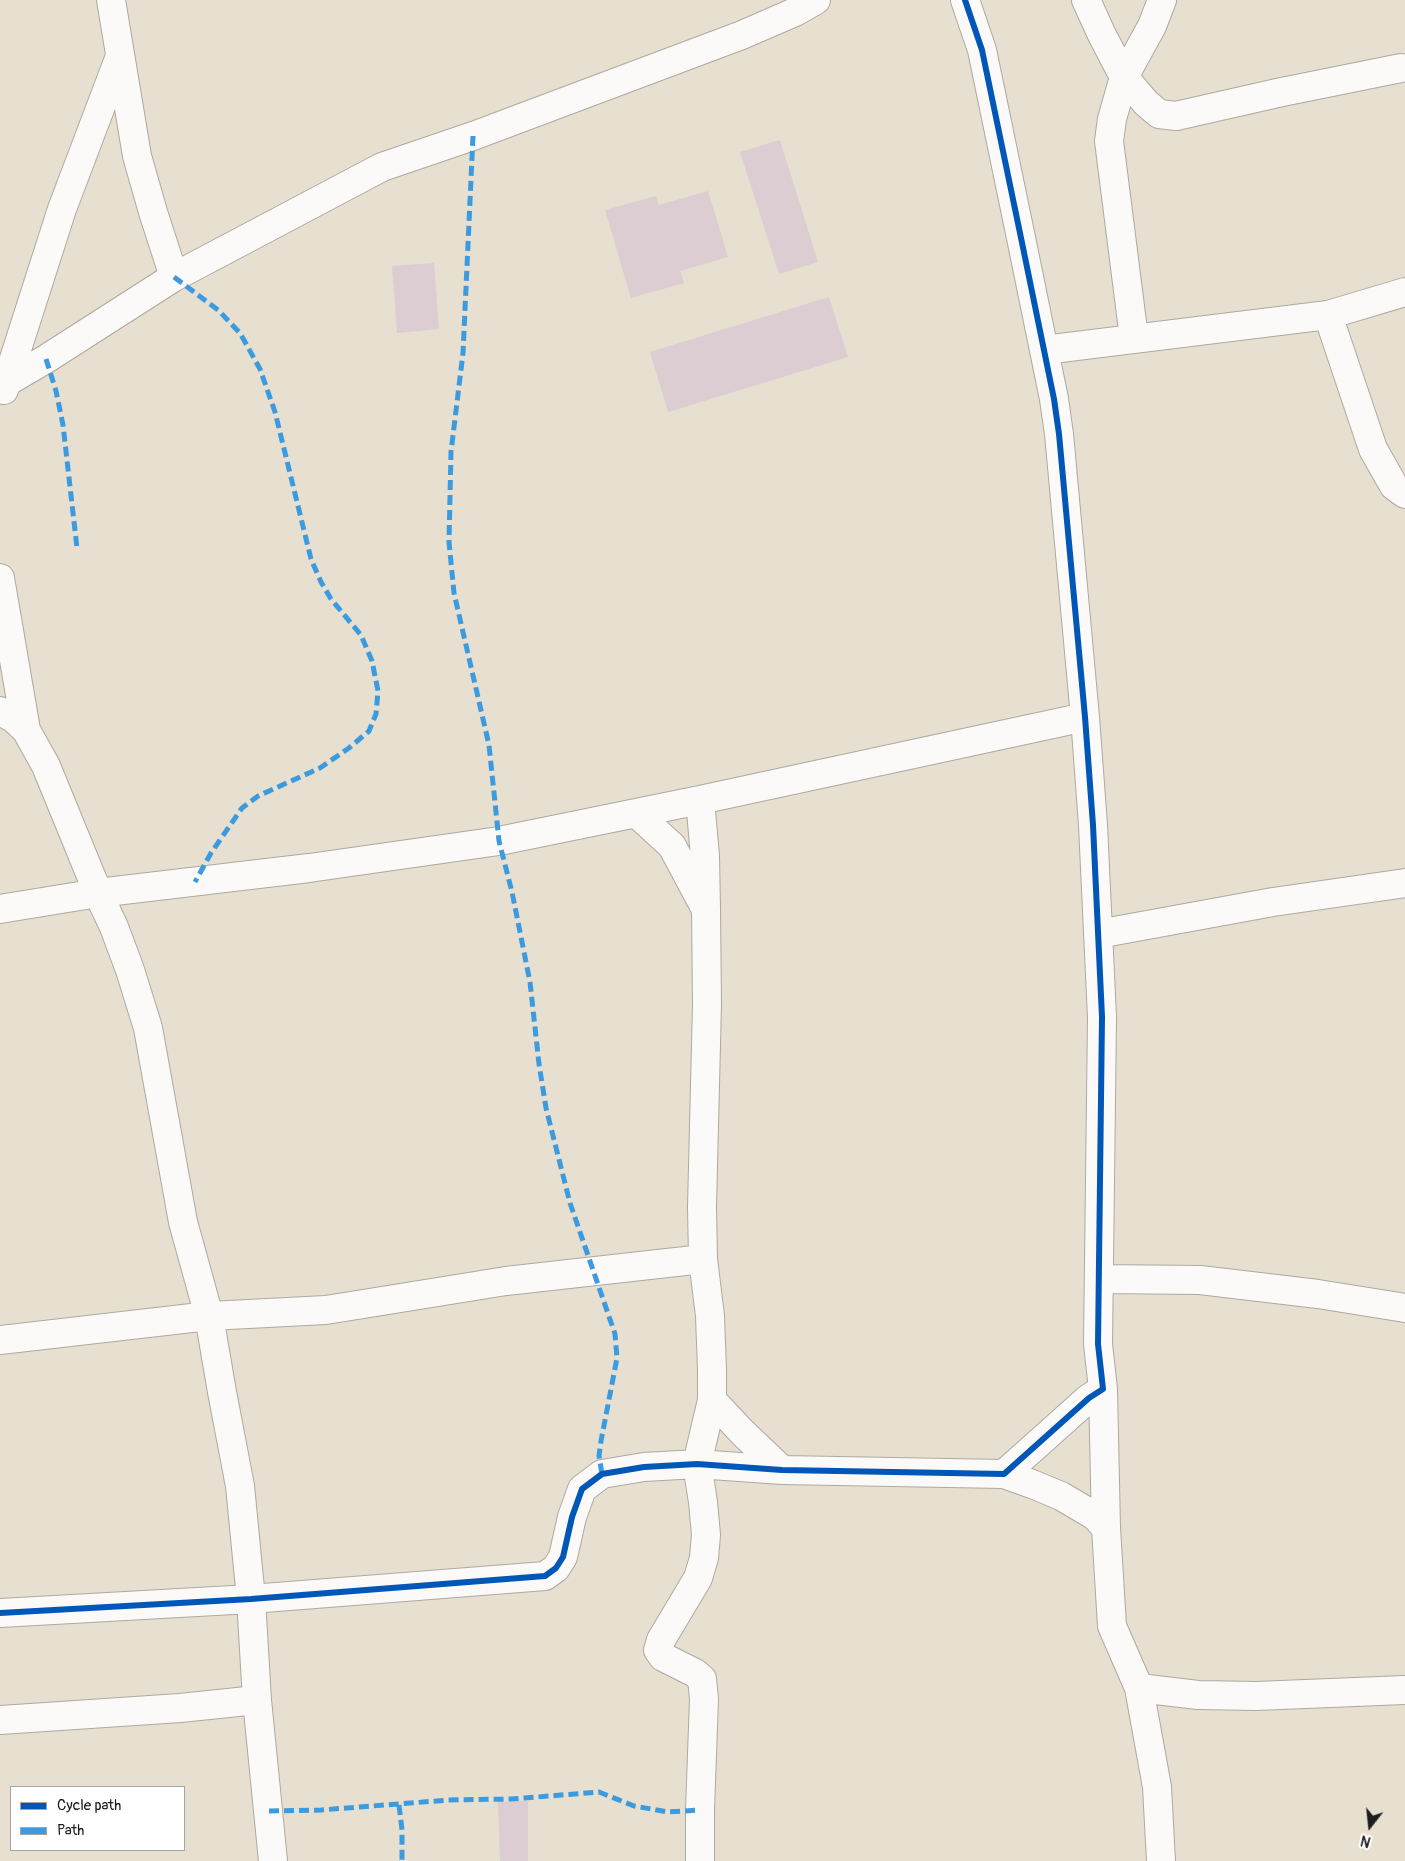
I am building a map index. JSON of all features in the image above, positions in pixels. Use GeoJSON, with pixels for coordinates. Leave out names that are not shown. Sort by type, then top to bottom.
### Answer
{"type":"FeatureCollection","features":[{"type":"Feature","properties":{"kind":"street"},"geometry":{"type":"LineString","coordinates":[[111,0],[137,156],[174,277]]}},
{"type":"Feature","properties":{"kind":"street"},"geometry":{"type":"LineString","coordinates":[[965,0],[982,50],[1044,350],[1059,434],[1085,717],[1093,826],[1102,1017],[1098,1344],[1103,1389],[1106,1528],[1112,1626],[1140,1688],[1157,1787],[1160,1861]]}},
{"type":"Feature","properties":{"kind":"street"},"geometry":{"type":"LineString","coordinates":[[1086,0],[1124,77],[1146,103],[1159,114],[1176,116],[1401,68]]}},
{"type":"Feature","properties":{"kind":"street"},"geometry":{"type":"LineString","coordinates":[[1134,338],[1109,141],[1112,119],[1124,77],[1152,26],[1162,0]]}},
{"type":"Feature","properties":{"kind":"street"},"geometry":{"type":"LineString","coordinates":[[2,391],[174,277],[382,167],[572,100],[742,36],[801,4]]}},
{"type":"Feature","properties":{"kind":"street"},"geometry":{"type":"LineString","coordinates":[[2,391],[62,209],[120,56]]}},
{"type":"Feature","properties":{"kind":"street"},"geometry":{"type":"LineString","coordinates":[[1044,350],[1328,315],[1405,292]]}},
{"type":"Feature","properties":{"kind":"street"},"geometry":{"type":"LineString","coordinates":[[1328,315],[1373,449],[1394,486],[1405,494]]}},
{"type":"Feature","properties":{"kind":"street"},"geometry":{"type":"LineString","coordinates":[[0,578],[26,730]]}},
{"type":"Feature","properties":{"kind":"street"},"geometry":{"type":"LineString","coordinates":[[0,712],[13,718],[26,730],[46,766],[98,893],[114,927],[148,1028],[183,1222],[209,1316],[240,1486],[251,1599],[257,1700],[273,1861]]}},
{"type":"Feature","properties":{"kind":"street"},"geometry":{"type":"LineString","coordinates":[[0,909],[98,893],[309,868],[499,841],[1085,717]]}},
{"type":"Feature","properties":{"kind":"street"},"geometry":{"type":"LineString","coordinates":[[700,800],[705,856],[707,1004],[702,1207],[703,1259],[710,1316],[712,1400],[696,1464],[703,1502],[706,1536],[704,1558],[698,1578],[660,1640],[658,1650],[663,1657],[695,1673],[702,1679],[704,1699],[700,1861]]}},
{"type":"Feature","properties":{"kind":"street"},"geometry":{"type":"LineString","coordinates":[[636,813],[672,846],[706,909]]}},
{"type":"Feature","properties":{"kind":"street"},"geometry":{"type":"LineString","coordinates":[[1098,934],[1273,902],[1405,883]]}},
{"type":"Feature","properties":{"kind":"street"},"geometry":{"type":"LineString","coordinates":[[0,1340],[209,1316],[326,1310],[506,1281],[703,1259]]}},
{"type":"Feature","properties":{"kind":"street"},"geometry":{"type":"LineString","coordinates":[[1100,1279],[1200,1280],[1318,1294],[1405,1308]]}},
{"type":"Feature","properties":{"kind":"street"},"geometry":{"type":"LineString","coordinates":[[1004,1474],[1089,1398],[1103,1389]]}},
{"type":"Feature","properties":{"kind":"street"},"geometry":{"type":"LineString","coordinates":[[712,1400],[782,1470]]}},
{"type":"Feature","properties":{"kind":"street"},"geometry":{"type":"LineString","coordinates":[[0,1613],[251,1599],[545,1576],[556,1568],[563,1558],[572,1517],[582,1488],[602,1474],[644,1466],[696,1464],[782,1470],[1004,1474],[1061,1496],[1095,1516],[1106,1528]]}},
{"type":"Feature","properties":{"kind":"street"},"geometry":{"type":"LineString","coordinates":[[1140,1688],[1198,1695],[1256,1696],[1405,1690]]}},
{"type":"Feature","properties":{"kind":"street"},"geometry":{"type":"LineString","coordinates":[[0,1720],[180,1708],[257,1700]]}},
{"type":"Feature","properties":{"kind":"building"},"geometry":{"type":"Polygon","coordinates":[[[780,140],[818,262],[779,274],[740,152],[780,140]]]}},
{"type":"Feature","properties":{"kind":"building"},"geometry":{"type":"Polygon","coordinates":[[[708,191],[728,257],[680,271],[684,283],[631,298],[605,210],[656,196],[659,205],[708,191]]]}},
{"type":"Feature","properties":{"kind":"building"},"geometry":{"type":"Polygon","coordinates":[[[434,263],[439,329],[397,333],[392,266],[434,263]]]}},
{"type":"Feature","properties":{"kind":"building"},"geometry":{"type":"Polygon","coordinates":[[[829,297],[848,357],[668,412],[650,352],[829,297]]]}},
{"type":"Feature","properties":{"kind":"building"},"geometry":{"type":"Polygon","coordinates":[[[528,1801],[528,1861],[500,1861],[498,1802],[528,1801]]]}},
{"type":"Feature","properties":{"kind":"marked path"},"geometry":{"type":"LineString","coordinates":[[473,136],[463,353],[451,452],[449,542],[454,593],[489,745],[499,841],[512,892],[530,982],[546,1108],[570,1203],[615,1334],[617,1358],[599,1456],[602,1474]]}},
{"type":"Feature","properties":{"kind":"marked path"},"geometry":{"type":"LineString","coordinates":[[174,277],[218,310],[240,333],[260,369],[275,412],[311,559],[331,599],[361,635],[372,661],[378,691],[376,714],[369,731],[349,748],[320,768],[258,796],[242,808],[211,853],[195,882]]}},
{"type":"Feature","properties":{"kind":"marked path"},"geometry":{"type":"LineString","coordinates":[[46,359],[56,391],[63,425],[77,548]]}},
{"type":"Feature","properties":{"kind":"marked path"},"geometry":{"type":"LineString","coordinates":[[269,1811],[321,1810],[449,1800],[512,1799],[599,1792],[634,1806],[668,1812],[700,1810]]}},
{"type":"Feature","properties":{"kind":"marked path"},"geometry":{"type":"LineString","coordinates":[[399,1805],[402,1830],[402,1861]]}},
{"type":"Feature","properties":{"kind":"cycle path"},"geometry":{"type":"LineString","coordinates":[[0,1613],[251,1599],[545,1576],[556,1568],[563,1557],[572,1517],[582,1489],[602,1474],[644,1467],[697,1464],[782,1470],[1004,1474],[1089,1398],[1103,1389],[1098,1344],[1102,1017],[1093,825],[1059,434],[1054,399],[982,50],[965,0]]}}]}
